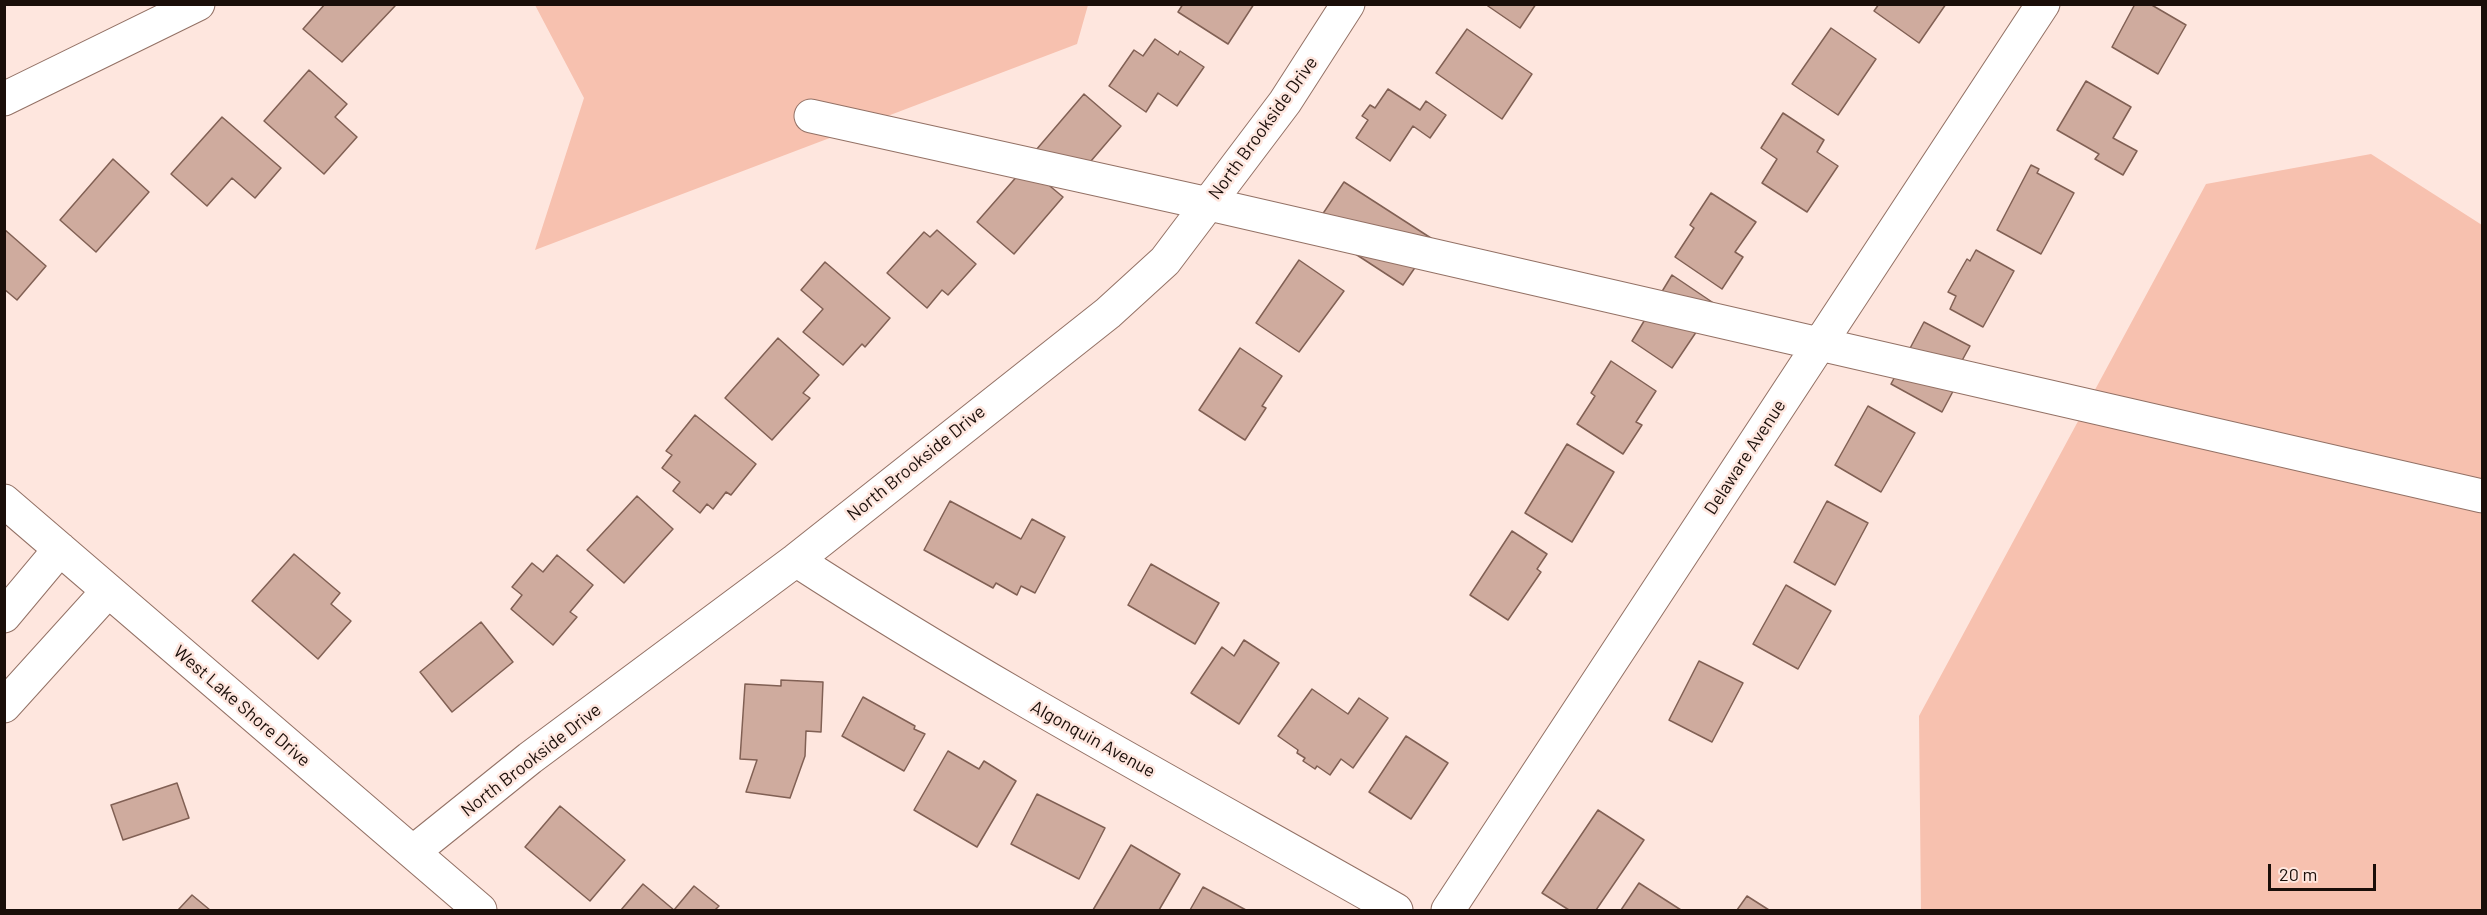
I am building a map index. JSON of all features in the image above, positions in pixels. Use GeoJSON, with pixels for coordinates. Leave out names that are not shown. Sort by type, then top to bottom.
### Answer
{"type":"FeatureCollection","features":[{"type":"Feature","properties":{"kind":"street"},"geometry":{"type":"LineString","coordinates":[[4,99],[198,4]]}},
{"type":"Feature","properties":{"kind":"street","name":"North Brookside Drive"},"geometry":{"type":"LineString","coordinates":[[413,852],[530,759],[796,560],[1108,314],[1165,261],[1285,102],[1348,4]]}},
{"type":"Feature","properties":{"kind":"street","name":"Delaware Avenue"},"geometry":{"type":"LineString","coordinates":[[1448,910],[2043,4]]}},
{"type":"Feature","properties":{"kind":"street"},"geometry":{"type":"LineString","coordinates":[[810,116],[1209,204],[2482,496]]}},
{"type":"Feature","properties":{"kind":"street","name":"West Lake Shore Drive"},"geometry":{"type":"LineString","coordinates":[[4,501],[480,910]]}},
{"type":"Feature","properties":{"kind":"street"},"geometry":{"type":"LineString","coordinates":[[4,616],[60,549]]}},
{"type":"Feature","properties":{"kind":"street","name":"Algonquin Avenue"},"geometry":{"type":"LineString","coordinates":[[796,560],[897,626],[1030,705],[1166,779],[1396,910]]}},
{"type":"Feature","properties":{"kind":"street"},"geometry":{"type":"LineString","coordinates":[[4,706],[108,591]]}},
{"type":"Feature","properties":{"kind":"shaded area"},"geometry":{"type":"Polygon","coordinates":[[[535,5],[1088,5],[1077,44],[535,250],[584,98],[535,5]]]}},
{"type":"Feature","properties":{"kind":"shaded area"},"geometry":{"type":"Polygon","coordinates":[[[2371,154],[2482,225],[2482,910],[1921,910],[1919,716],[2206,184],[2371,154]]]}},
{"type":"Feature","properties":{"kind":"building"},"geometry":{"type":"Polygon","coordinates":[[[325,4],[394,4],[395,6],[342,62],[303,29],[325,4]]]}},
{"type":"Feature","properties":{"kind":"building"},"geometry":{"type":"Polygon","coordinates":[[[1183,4],[1254,4],[1228,44],[1178,12],[1183,4]]]}},
{"type":"Feature","properties":{"kind":"building"},"geometry":{"type":"Polygon","coordinates":[[[1485,4],[1536,4],[1520,28],[1485,4]]]}},
{"type":"Feature","properties":{"kind":"building"},"geometry":{"type":"Polygon","coordinates":[[[1879,4],[1946,4],[1919,43],[1874,11],[1879,4]]]}},
{"type":"Feature","properties":{"kind":"building"},"geometry":{"type":"Polygon","coordinates":[[[2135,4],[2150,4],[2186,25],[2158,74],[2112,47],[2135,4]]]}},
{"type":"Feature","properties":{"kind":"building"},"geometry":{"type":"Polygon","coordinates":[[[1831,28],[1876,59],[1838,115],[1792,84],[1831,28]]]}},
{"type":"Feature","properties":{"kind":"building"},"geometry":{"type":"Polygon","coordinates":[[[1467,29],[1532,74],[1502,119],[1436,73],[1467,29]]]}},
{"type":"Feature","properties":{"kind":"building"},"geometry":{"type":"Polygon","coordinates":[[[1155,39],[1178,55],[1180,51],[1204,67],[1177,106],[1158,93],[1146,112],[1109,86],[1134,50],[1143,56],[1155,39]]]}},
{"type":"Feature","properties":{"kind":"building"},"geometry":{"type":"Polygon","coordinates":[[[309,70],[347,104],[335,117],[357,137],[324,174],[264,121],[309,70]]]}},
{"type":"Feature","properties":{"kind":"building"},"geometry":{"type":"Polygon","coordinates":[[[2086,81],[2131,107],[2113,138],[2137,151],[2123,175],[2095,159],[2099,154],[2057,130],[2086,81]]]}},
{"type":"Feature","properties":{"kind":"building"},"geometry":{"type":"Polygon","coordinates":[[[1388,89],[1420,110],[1426,101],[1446,115],[1430,138],[1413,126],[1390,161],[1356,138],[1368,120],[1362,116],[1370,105],[1375,108],[1388,89]]]}},
{"type":"Feature","properties":{"kind":"building"},"geometry":{"type":"Polygon","coordinates":[[[1084,94],[1121,126],[1073,182],[1036,150],[1084,94]]]}},
{"type":"Feature","properties":{"kind":"building"},"geometry":{"type":"Polygon","coordinates":[[[1783,113],[1824,140],[1817,152],[1838,166],[1807,212],[1762,183],[1777,159],[1761,148],[1783,113]]]}},
{"type":"Feature","properties":{"kind":"building"},"geometry":{"type":"Polygon","coordinates":[[[222,117],[281,168],[255,198],[232,178],[207,206],[171,174],[222,117]]]}},
{"type":"Feature","properties":{"kind":"building"},"geometry":{"type":"Polygon","coordinates":[[[113,159],[149,192],[96,252],[60,220],[113,159]]]}},
{"type":"Feature","properties":{"kind":"building"},"geometry":{"type":"Polygon","coordinates":[[[2031,165],[2039,169],[2037,173],[2074,193],[2041,254],[1997,230],[2031,165]]]}},
{"type":"Feature","properties":{"kind":"building"},"geometry":{"type":"Polygon","coordinates":[[[1026,166],[1063,197],[1014,254],[977,222],[1026,166]]]}},
{"type":"Feature","properties":{"kind":"building"},"geometry":{"type":"Polygon","coordinates":[[[1344,182],[1434,240],[1403,285],[1314,227],[1344,182]]]}},
{"type":"Feature","properties":{"kind":"building"},"geometry":{"type":"Polygon","coordinates":[[[1711,193],[1756,222],[1735,252],[1743,257],[1722,289],[1675,257],[1694,228],[1690,225],[1711,193]]]}},
{"type":"Feature","properties":{"kind":"building"},"geometry":{"type":"Polygon","coordinates":[[[4,229],[46,266],[17,300],[4,289],[4,229]]]}},
{"type":"Feature","properties":{"kind":"building"},"geometry":{"type":"Polygon","coordinates":[[[937,230],[976,264],[948,295],[942,290],[927,308],[887,273],[924,232],[930,237],[937,230]]]}},
{"type":"Feature","properties":{"kind":"building"},"geometry":{"type":"Polygon","coordinates":[[[1976,250],[2014,271],[1983,327],[1950,309],[1956,296],[1948,292],[1967,259],[1970,261],[1976,250]]]}},
{"type":"Feature","properties":{"kind":"building"},"geometry":{"type":"Polygon","coordinates":[[[1299,260],[1344,291],[1299,352],[1256,323],[1299,260]]]}},
{"type":"Feature","properties":{"kind":"building"},"geometry":{"type":"Polygon","coordinates":[[[825,262],[890,318],[865,347],[862,344],[843,365],[803,332],[823,309],[801,290],[825,262]]]}},
{"type":"Feature","properties":{"kind":"building"},"geometry":{"type":"Polygon","coordinates":[[[1672,275],[1715,304],[1672,368],[1632,341],[1672,275]]]}},
{"type":"Feature","properties":{"kind":"building"},"geometry":{"type":"Polygon","coordinates":[[[1924,322],[1970,346],[1953,377],[1959,380],[1942,412],[1891,384],[1924,322]]]}},
{"type":"Feature","properties":{"kind":"building"},"geometry":{"type":"Polygon","coordinates":[[[778,338],[819,375],[803,393],[810,398],[772,440],[725,398],[778,338]]]}},
{"type":"Feature","properties":{"kind":"building"},"geometry":{"type":"Polygon","coordinates":[[[1240,348],[1282,376],[1262,406],[1266,408],[1245,440],[1199,410],[1240,348]]]}},
{"type":"Feature","properties":{"kind":"building"},"geometry":{"type":"Polygon","coordinates":[[[1611,361],[1656,391],[1636,422],[1642,425],[1623,454],[1577,424],[1595,396],[1591,393],[1611,361]]]}},
{"type":"Feature","properties":{"kind":"building"},"geometry":{"type":"Polygon","coordinates":[[[1868,406],[1915,433],[1881,492],[1835,465],[1868,406]]]}},
{"type":"Feature","properties":{"kind":"building"},"geometry":{"type":"Polygon","coordinates":[[[695,415],[756,464],[731,495],[726,492],[713,509],[707,504],[700,513],[673,491],[680,482],[662,468],[672,455],[666,451],[695,415]]]}},
{"type":"Feature","properties":{"kind":"building"},"geometry":{"type":"Polygon","coordinates":[[[1567,444],[1614,472],[1572,542],[1525,513],[1567,444]]]}},
{"type":"Feature","properties":{"kind":"building"},"geometry":{"type":"Polygon","coordinates":[[[637,496],[673,529],[624,583],[587,550],[637,496]]]}},
{"type":"Feature","properties":{"kind":"building"},"geometry":{"type":"Polygon","coordinates":[[[950,501],[1021,539],[1032,519],[1065,537],[1035,593],[1021,586],[1017,595],[996,583],[993,588],[924,550],[950,501]]]}},
{"type":"Feature","properties":{"kind":"building"},"geometry":{"type":"Polygon","coordinates":[[[1827,501],[1868,523],[1835,585],[1794,562],[1827,501]]]}},
{"type":"Feature","properties":{"kind":"building"},"geometry":{"type":"Polygon","coordinates":[[[1512,531],[1547,554],[1537,569],[1541,572],[1508,620],[1470,595],[1512,531]]]}},
{"type":"Feature","properties":{"kind":"building"},"geometry":{"type":"Polygon","coordinates":[[[294,554],[340,593],[331,604],[351,621],[318,659],[252,601],[294,554]]]}},
{"type":"Feature","properties":{"kind":"building"},"geometry":{"type":"Polygon","coordinates":[[[557,555],[593,585],[570,612],[577,617],[553,645],[511,609],[522,595],[512,587],[532,563],[543,572],[557,555]]]}},
{"type":"Feature","properties":{"kind":"building"},"geometry":{"type":"Polygon","coordinates":[[[1151,564],[1219,603],[1195,644],[1128,605],[1151,564]]]}},
{"type":"Feature","properties":{"kind":"building"},"geometry":{"type":"Polygon","coordinates":[[[1786,585],[1831,611],[1798,669],[1753,644],[1786,585]]]}},
{"type":"Feature","properties":{"kind":"building"},"geometry":{"type":"Polygon","coordinates":[[[481,622],[513,662],[452,712],[420,672],[481,622]]]}},
{"type":"Feature","properties":{"kind":"building"},"geometry":{"type":"Polygon","coordinates":[[[1244,640],[1279,663],[1239,724],[1191,693],[1222,647],[1234,656],[1244,640]]]}},
{"type":"Feature","properties":{"kind":"building"},"geometry":{"type":"Polygon","coordinates":[[[1699,661],[1743,683],[1712,742],[1669,720],[1699,661]]]}},
{"type":"Feature","properties":{"kind":"building"},"geometry":{"type":"Polygon","coordinates":[[[781,680],[823,682],[821,732],[806,731],[805,756],[790,798],[746,792],[757,760],[740,759],[745,684],[781,686],[781,680]]]}},
{"type":"Feature","properties":{"kind":"building"},"geometry":{"type":"Polygon","coordinates":[[[1312,689],[1348,714],[1359,698],[1388,718],[1353,768],[1341,759],[1330,775],[1317,766],[1315,769],[1303,761],[1305,758],[1297,753],[1298,750],[1278,736],[1312,689]]]}},
{"type":"Feature","properties":{"kind":"building"},"geometry":{"type":"Polygon","coordinates":[[[863,697],[925,734],[904,771],[842,736],[863,697]]]}},
{"type":"Feature","properties":{"kind":"building"},"geometry":{"type":"Polygon","coordinates":[[[1406,736],[1448,763],[1411,819],[1369,792],[1406,736]]]}},
{"type":"Feature","properties":{"kind":"building"},"geometry":{"type":"Polygon","coordinates":[[[948,751],[979,769],[984,761],[1016,781],[977,847],[914,810],[948,751]]]}},
{"type":"Feature","properties":{"kind":"building"},"geometry":{"type":"Polygon","coordinates":[[[177,783],[189,818],[123,840],[111,805],[177,783]]]}},
{"type":"Feature","properties":{"kind":"building"},"geometry":{"type":"Polygon","coordinates":[[[1037,794],[1105,828],[1079,879],[1011,844],[1037,794]]]}},
{"type":"Feature","properties":{"kind":"building"},"geometry":{"type":"Polygon","coordinates":[[[560,806],[625,860],[590,901],[525,847],[560,806]]]}},
{"type":"Feature","properties":{"kind":"building"},"geometry":{"type":"Polygon","coordinates":[[[1598,810],[1644,840],[1596,910],[1569,910],[1542,893],[1598,810]]]}},
{"type":"Feature","properties":{"kind":"building"},"geometry":{"type":"Polygon","coordinates":[[[1131,845],[1180,874],[1159,910],[1093,910],[1131,845]]]}},
{"type":"Feature","properties":{"kind":"building"},"geometry":{"type":"Polygon","coordinates":[[[1639,883],[1681,910],[1621,910],[1639,883]]]}},
{"type":"Feature","properties":{"kind":"building"},"geometry":{"type":"Polygon","coordinates":[[[643,884],[674,910],[621,910],[643,884]]]}},
{"type":"Feature","properties":{"kind":"building"},"geometry":{"type":"Polygon","coordinates":[[[694,886],[719,906],[715,910],[674,910],[694,886]]]}},
{"type":"Feature","properties":{"kind":"building"},"geometry":{"type":"Polygon","coordinates":[[[1203,887],[1246,910],[1190,910],[1203,887]]]}},
{"type":"Feature","properties":{"kind":"building"},"geometry":{"type":"Polygon","coordinates":[[[192,895],[210,910],[178,910],[192,895]]]}},
{"type":"Feature","properties":{"kind":"building"},"geometry":{"type":"Polygon","coordinates":[[[1747,896],[1769,910],[1737,910],[1747,896]]]}}]}
